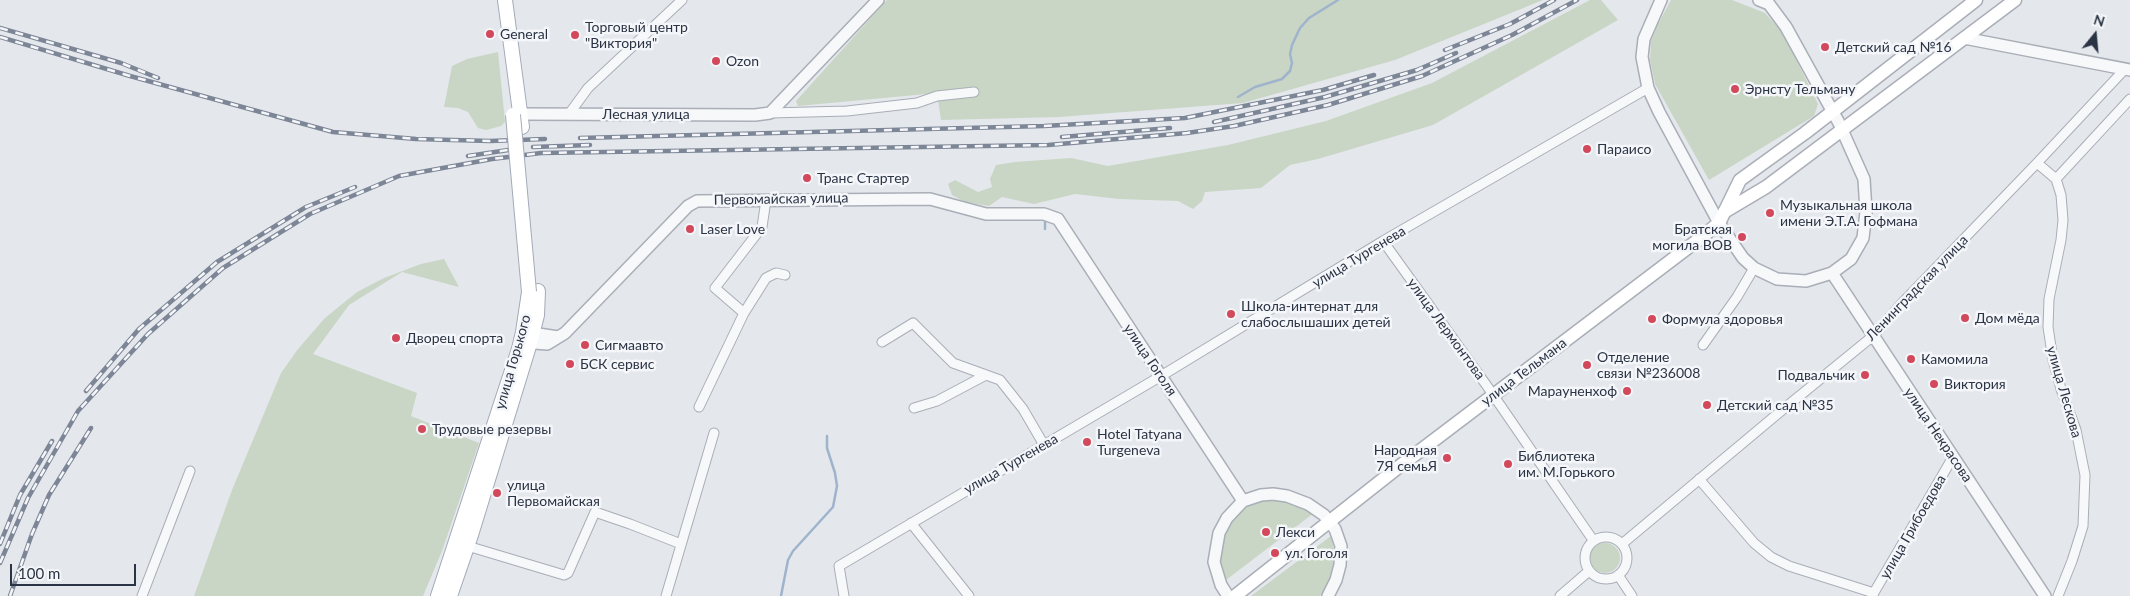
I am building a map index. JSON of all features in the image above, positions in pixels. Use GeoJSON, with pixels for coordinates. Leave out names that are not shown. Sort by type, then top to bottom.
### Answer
{"type":"FeatureCollection","features":[{"type":"Feature","properties":{"kind":"main road","name":"улица Горького"},"geometry":{"type":"LineString","coordinates":[[496,0],[517,115]]}},
{"type":"Feature","properties":{"kind":"main road","name":"улица Горького"},"geometry":{"type":"LineString","coordinates":[[450,596],[462,545],[527,337],[536,315],[505,0]]}},
{"type":"Feature","properties":{"kind":"main road","name":"улица Тельмана"},"geometry":{"type":"LineString","coordinates":[[1722,217],[1740,180],[1976,0]]}},
{"type":"Feature","properties":{"kind":"main road","name":"улица Тельмана"},"geometry":{"type":"LineString","coordinates":[[1235,596],[1722,217],[1766,187],[2015,0]]}},
{"type":"Feature","properties":{"kind":"main road","name":"улица Горького"},"geometry":{"type":"LineString","coordinates":[[438,596],[462,545]]}},
{"type":"Feature","properties":{"kind":"street"},"geometry":{"type":"LineString","coordinates":[[569,114],[588,88],[682,0]]}},
{"type":"Feature","properties":{"kind":"street"},"geometry":{"type":"LineString","coordinates":[[770,113],[878,0]]}},
{"type":"Feature","properties":{"kind":"street"},"geometry":{"type":"LineString","coordinates":[[1661,0],[1644,39],[1642,58],[1648,88],[1722,217],[1743,258],[1754,268],[1777,279],[1806,281],[1832,274],[1851,259],[1863,238],[1866,212],[1864,179],[1842,129],[1786,27],[1767,1]]}},
{"type":"Feature","properties":{"kind":"street"},"geometry":{"type":"LineString","coordinates":[[1964,38],[2127,69]]}},
{"type":"Feature","properties":{"kind":"street","name":"Ленинградская улица"},"geometry":{"type":"LineString","coordinates":[[1622,544],[1873,336],[1904,301],[2038,164],[2127,69]]}},
{"type":"Feature","properties":{"kind":"street","name":"улица Тургенева"},"geometry":{"type":"LineString","coordinates":[[844,596],[839,566],[1161,376],[1383,241],[1648,88]]}},
{"type":"Feature","properties":{"kind":"street","name":"Лесная улица"},"geometry":{"type":"LineString","coordinates":[[517,115],[755,115],[848,111],[917,103],[937,96],[974,92]]}},
{"type":"Feature","properties":{"kind":"street"},"geometry":{"type":"LineString","coordinates":[[2038,164],[2056,179],[2130,99]]}},
{"type":"Feature","properties":{"kind":"street","name":"улица Лескова"},"geometry":{"type":"LineString","coordinates":[[2056,179],[2063,220],[2061,240],[2049,299],[2048,327],[2060,389],[2076,430],[2085,475],[2083,526],[2058,596]]}},
{"type":"Feature","properties":{"kind":"street","name":"Первомайская улица"},"geometry":{"type":"LineString","coordinates":[[527,337],[547,344],[558,337],[586,314],[688,206],[697,202],[707,200],[930,199],[986,214],[1044,214],[1058,219]]}},
{"type":"Feature","properties":{"kind":"street"},"geometry":{"type":"LineString","coordinates":[[744,313],[716,288],[762,227],[766,200]]}},
{"type":"Feature","properties":{"kind":"street","name":"улица Гоголя"},"geometry":{"type":"LineString","coordinates":[[1058,219],[1243,501]]}},
{"type":"Feature","properties":{"kind":"street","name":"улица Лермонтова"},"geometry":{"type":"LineString","coordinates":[[1383,241],[1493,395],[1593,540]]}},
{"type":"Feature","properties":{"kind":"street"},"geometry":{"type":"LineString","coordinates":[[1703,345],[1754,268]]}},
{"type":"Feature","properties":{"kind":"street"},"geometry":{"type":"LineString","coordinates":[[699,407],[744,313],[766,278],[776,273],[785,275]]}},
{"type":"Feature","properties":{"kind":"street","name":"улица Некрасова"},"geometry":{"type":"LineString","coordinates":[[1832,274],[2045,596]]}},
{"type":"Feature","properties":{"kind":"street"},"geometry":{"type":"LineString","coordinates":[[882,342],[913,323],[953,363],[1000,380],[1023,409],[1044,445]]}},
{"type":"Feature","properties":{"kind":"street"},"geometry":{"type":"LineString","coordinates":[[914,408],[937,400],[986,375]]}},
{"type":"Feature","properties":{"kind":"street"},"geometry":{"type":"LineString","coordinates":[[666,596],[714,433]]}},
{"type":"Feature","properties":{"kind":"street","name":"улица Грибоедова"},"geometry":{"type":"LineString","coordinates":[[1873,595],[1953,457]]}},
{"type":"Feature","properties":{"kind":"street"},"geometry":{"type":"LineString","coordinates":[[142,596],[190,471]]}},
{"type":"Feature","properties":{"kind":"street"},"geometry":{"type":"LineString","coordinates":[[1699,479],[1754,542],[1771,557],[1789,566],[1873,595]]}},
{"type":"Feature","properties":{"kind":"street"},"geometry":{"type":"LineString","coordinates":[[1228,596],[1221,585],[1214,562],[1219,533],[1227,518],[1243,501],[1261,495],[1288,496],[1314,508],[1329,522],[1339,539],[1341,556],[1336,580],[1328,596]]}},
{"type":"Feature","properties":{"kind":"street"},"geometry":{"type":"LineString","coordinates":[[462,545],[564,575],[568,573],[595,512],[681,544]]}},
{"type":"Feature","properties":{"kind":"street"},"geometry":{"type":"LineString","coordinates":[[911,523],[969,596]]}},
{"type":"Feature","properties":{"kind":"street"},"geometry":{"type":"LineString","coordinates":[[1604,536],[1614,538],[1622,544],[1626,551],[1627,561],[1624,569],[1618,575],[1603,579],[1594,576],[1589,571],[1586,566],[1585,551],[1593,540],[1604,536]]}},
{"type":"Feature","properties":{"kind":"street"},"geometry":{"type":"LineString","coordinates":[[1560,596],[1589,571]]}},
{"type":"Feature","properties":{"kind":"street"},"geometry":{"type":"LineString","coordinates":[[1618,575],[1632,596]]}},
{"type":"Feature","properties":{"kind":"green space"},"geometry":{"type":"Polygon","coordinates":[[[887,0],[1543,0],[1395,60],[1243,103],[1059,117],[941,120],[937,93],[798,106],[796,101],[887,0]]]}},
{"type":"Feature","properties":{"kind":"green space"},"geometry":{"type":"Polygon","coordinates":[[[1590,0],[1601,0],[1618,20],[1433,125],[1318,159],[1290,165],[1261,188],[1205,192],[1202,201],[1193,209],[1178,201],[1119,199],[1075,194],[1034,204],[1002,197],[989,206],[965,202],[952,195],[948,184],[955,180],[978,192],[992,187],[990,179],[996,165],[1071,158],[1108,166],[1228,145],[1326,121],[1432,83],[1590,0]]]}},
{"type":"Feature","properties":{"kind":"green space"},"geometry":{"type":"Polygon","coordinates":[[[1671,0],[1732,0],[1765,13],[1783,33],[1818,104],[1814,116],[1709,180],[1655,84],[1650,60],[1651,41],[1671,0]]]}},
{"type":"Feature","properties":{"kind":"green space"},"geometry":{"type":"Polygon","coordinates":[[[498,52],[505,122],[501,126],[486,130],[478,128],[468,112],[458,108],[444,107],[452,66],[467,59],[498,52]]]}},
{"type":"Feature","properties":{"kind":"green space","name":"Трудовые резервы"},"geometry":{"type":"Polygon","coordinates":[[[444,259],[459,287],[402,272],[349,305],[313,354],[417,393],[411,416],[479,443],[442,551],[423,596],[194,596],[232,490],[281,373],[298,349],[325,318],[357,292],[384,278],[421,264],[444,259]]]}},
{"type":"Feature","properties":{"kind":"green space"},"geometry":{"type":"Polygon","coordinates":[[[1264,499],[1292,500],[1314,513],[1226,580],[1221,568],[1221,549],[1225,535],[1234,518],[1247,504],[1264,499]]]}},
{"type":"Feature","properties":{"kind":"green space"},"geometry":{"type":"Polygon","coordinates":[[[1331,536],[1334,550],[1333,570],[1320,596],[1251,596],[1331,536]]]}},
{"type":"Feature","properties":{"kind":"green space"},"geometry":{"type":"Polygon","coordinates":[[[1605,543],[1616,547],[1620,558],[1616,569],[1605,573],[1594,569],[1590,558],[1594,547],[1605,543]]]}},
{"type":"Feature","properties":{"kind":"waterway"},"geometry":{"type":"LineString","coordinates":[[1238,97],[1255,87],[1282,79],[1290,71],[1292,45],[1300,28],[1309,18],[1338,0]]}},
{"type":"Feature","properties":{"kind":"waterway"},"geometry":{"type":"LineString","coordinates":[[1045,221],[1045,229]]}},
{"type":"Feature","properties":{"kind":"waterway"},"geometry":{"type":"LineString","coordinates":[[781,596],[788,560],[793,551],[833,507],[837,486],[827,448],[827,436]]}},
{"type":"Feature","properties":{"kind":"railway"},"geometry":{"type":"LineString","coordinates":[[1445,50],[1510,24],[1554,0]]}},
{"type":"Feature","properties":{"kind":"railway"},"geometry":{"type":"LineString","coordinates":[[0,563],[28,498],[78,411],[148,334],[223,268],[310,214],[399,176],[492,159],[541,153],[1048,145],[1187,133],[1234,126],[1328,105],[1422,76],[1512,35],[1577,0]]}},
{"type":"Feature","properties":{"kind":"railway"},"geometry":{"type":"LineString","coordinates":[[0,28],[121,63],[158,78]]}},
{"type":"Feature","properties":{"kind":"railway"},"geometry":{"type":"LineString","coordinates":[[0,37],[130,76],[333,132],[416,139],[490,141],[545,139]]}},
{"type":"Feature","properties":{"kind":"railway"},"geometry":{"type":"LineString","coordinates":[[1214,122],[1325,97],[1417,70],[1456,53]]}},
{"type":"Feature","properties":{"kind":"railway"},"geometry":{"type":"LineString","coordinates":[[580,138],[1044,126],[1185,118],[1323,90],[1374,75]]}},
{"type":"Feature","properties":{"kind":"railway"},"geometry":{"type":"LineString","coordinates":[[1062,137],[1170,128]]}},
{"type":"Feature","properties":{"kind":"railway"},"geometry":{"type":"LineString","coordinates":[[533,147],[590,145]]}},
{"type":"Feature","properties":{"kind":"railway"},"geometry":{"type":"LineString","coordinates":[[468,156],[515,149]]}},
{"type":"Feature","properties":{"kind":"railway"},"geometry":{"type":"LineString","coordinates":[[86,391],[139,329],[217,262],[306,207],[355,187]]}},
{"type":"Feature","properties":{"kind":"railway"},"geometry":{"type":"LineString","coordinates":[[10,596],[32,534],[49,495],[91,428]]}},
{"type":"Feature","properties":{"kind":"railway"},"geometry":{"type":"LineString","coordinates":[[0,544],[20,495],[52,441]]}},
{"type":"Feature","properties":{"kind":"place","name":"General"},"geometry":{"type":"Point","coordinates":[490,34]}},
{"type":"Feature","properties":{"kind":"place","name":"Торговый центр \"Виктория\""},"geometry":{"type":"Point","coordinates":[575,35]}},
{"type":"Feature","properties":{"kind":"place","name":"Детский сад №16"},"geometry":{"type":"Point","coordinates":[1825,47]}},
{"type":"Feature","properties":{"kind":"place","name":"Ozon"},"geometry":{"type":"Point","coordinates":[716,61]}},
{"type":"Feature","properties":{"kind":"place","name":"Эрнсту Тельману"},"geometry":{"type":"Point","coordinates":[1735,89]}},
{"type":"Feature","properties":{"kind":"place","name":"Параисо"},"geometry":{"type":"Point","coordinates":[1587,149]}},
{"type":"Feature","properties":{"kind":"place","name":"Транс Стартер"},"geometry":{"type":"Point","coordinates":[807,178]}},
{"type":"Feature","properties":{"kind":"place","name":"Музыкальная школа имени Э.Т.А. Гофмана"},"geometry":{"type":"Point","coordinates":[1770,213]}},
{"type":"Feature","properties":{"kind":"place","name":"Laser Love"},"geometry":{"type":"Point","coordinates":[690,229]}},
{"type":"Feature","properties":{"kind":"place","name":"Братская могила ВОВ"},"geometry":{"type":"Point","coordinates":[1742,237]}},
{"type":"Feature","properties":{"kind":"place","name":"Школа-интернат для слабослышаших детей"},"geometry":{"type":"Point","coordinates":[1231,314]}},
{"type":"Feature","properties":{"kind":"place","name":"Дом мёда"},"geometry":{"type":"Point","coordinates":[1965,318]}},
{"type":"Feature","properties":{"kind":"place","name":"Формула здоровья"},"geometry":{"type":"Point","coordinates":[1652,319]}},
{"type":"Feature","properties":{"kind":"place","name":"Дворец спорта"},"geometry":{"type":"Point","coordinates":[396,338]}},
{"type":"Feature","properties":{"kind":"place","name":"Сигмаавто"},"geometry":{"type":"Point","coordinates":[585,345]}},
{"type":"Feature","properties":{"kind":"place","name":"Камомила"},"geometry":{"type":"Point","coordinates":[1911,359]}},
{"type":"Feature","properties":{"kind":"place","name":"БСК сервис"},"geometry":{"type":"Point","coordinates":[570,364]}},
{"type":"Feature","properties":{"kind":"place","name":"Отделение связи №236008"},"geometry":{"type":"Point","coordinates":[1587,365]}},
{"type":"Feature","properties":{"kind":"place","name":"Подвальчик"},"geometry":{"type":"Point","coordinates":[1865,375]}},
{"type":"Feature","properties":{"kind":"place","name":"Виктория"},"geometry":{"type":"Point","coordinates":[1934,384]}},
{"type":"Feature","properties":{"kind":"place","name":"Марауненхоф"},"geometry":{"type":"Point","coordinates":[1627,391]}},
{"type":"Feature","properties":{"kind":"place","name":"Детский сад №35"},"geometry":{"type":"Point","coordinates":[1707,405]}},
{"type":"Feature","properties":{"kind":"place","name":"Трудовые резервы"},"geometry":{"type":"Point","coordinates":[422,429]}},
{"type":"Feature","properties":{"kind":"place","name":"Hotel Tatyana Turgeneva"},"geometry":{"type":"Point","coordinates":[1087,442]}},
{"type":"Feature","properties":{"kind":"place","name":"Народная 7Я семьЯ"},"geometry":{"type":"Point","coordinates":[1447,458]}},
{"type":"Feature","properties":{"kind":"place","name":"Библиотека им. М.Горького"},"geometry":{"type":"Point","coordinates":[1508,464]}},
{"type":"Feature","properties":{"kind":"place","name":"улица Первомайская"},"geometry":{"type":"Point","coordinates":[497,493]}},
{"type":"Feature","properties":{"kind":"place","name":"Лекси"},"geometry":{"type":"Point","coordinates":[1266,532]}},
{"type":"Feature","properties":{"kind":"place","name":"ул. Гоголя"},"geometry":{"type":"Point","coordinates":[1275,553]}}]}
